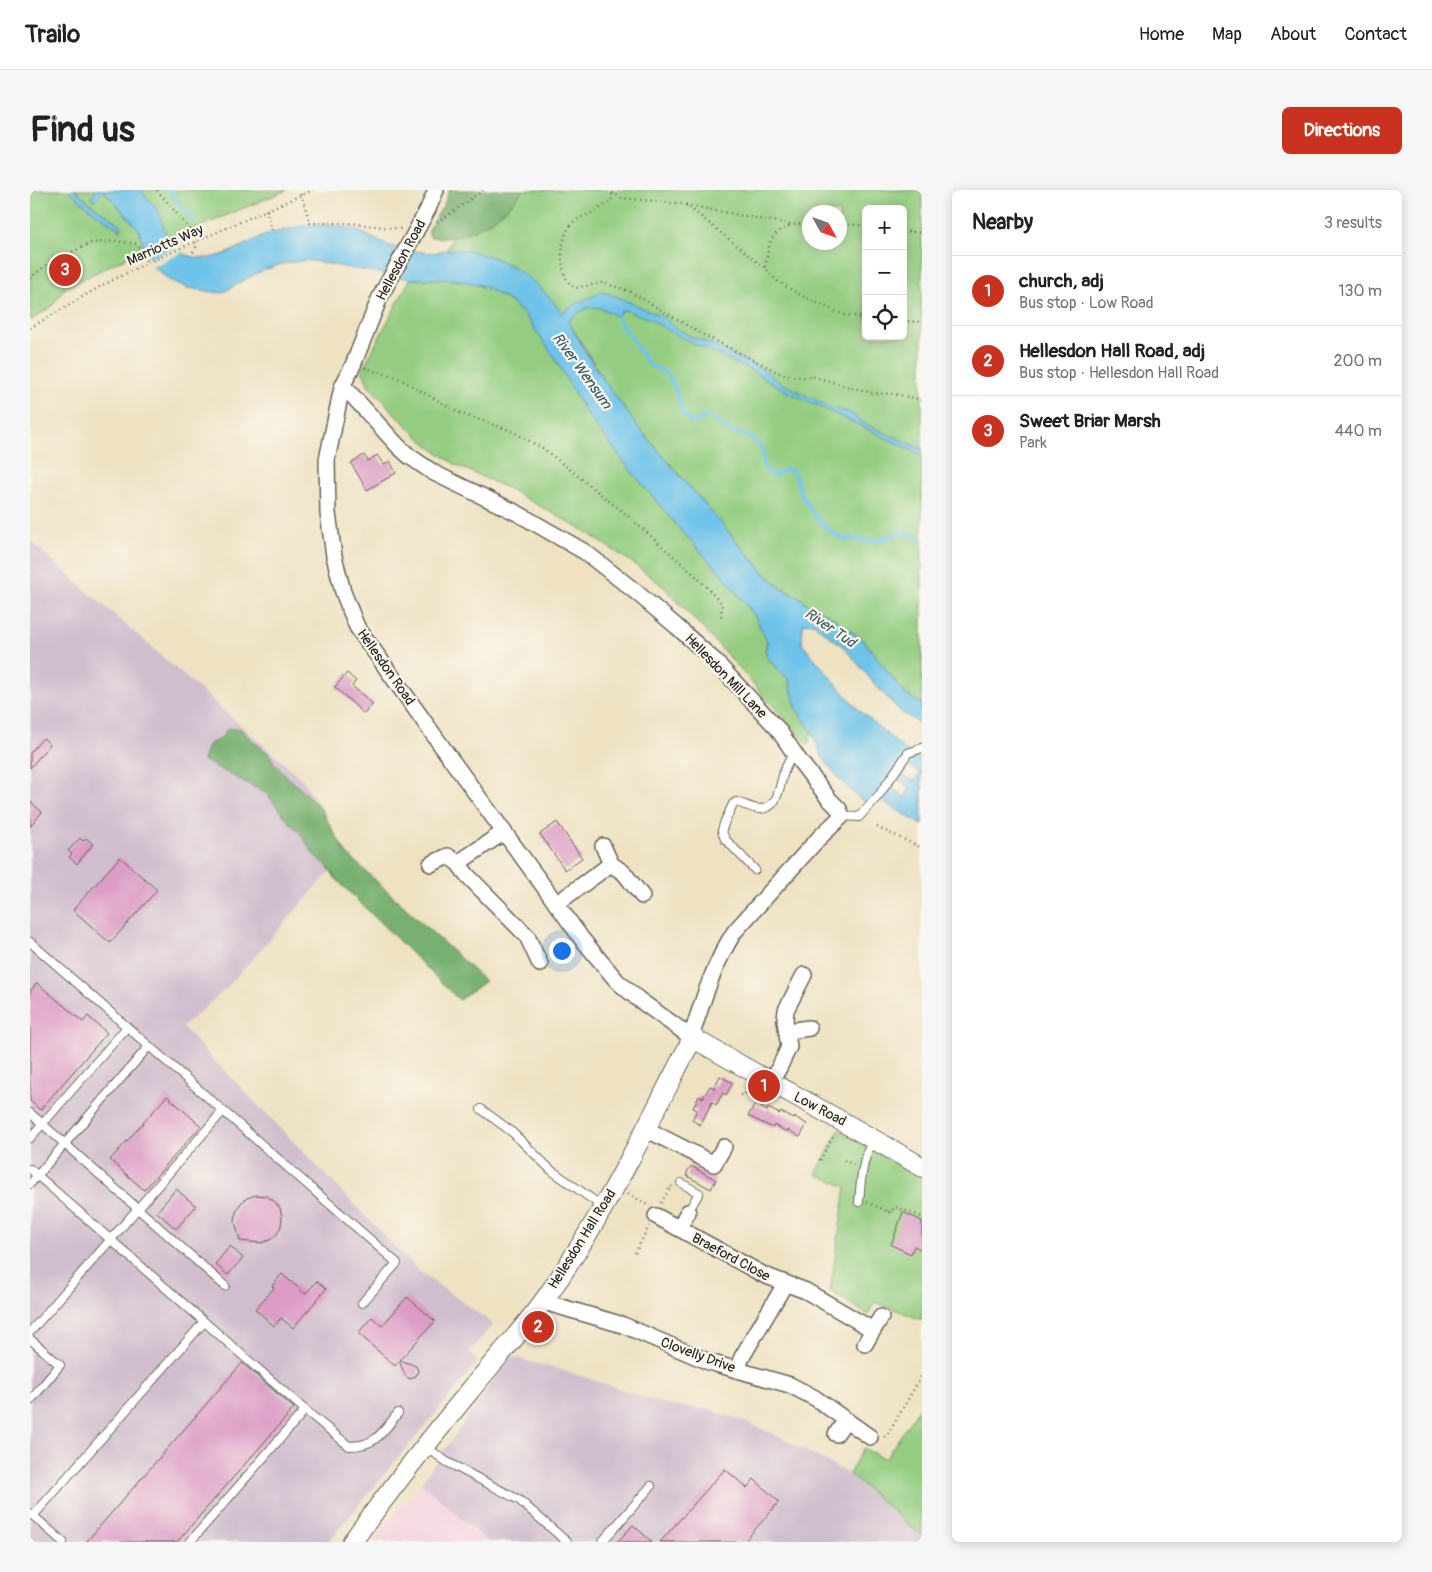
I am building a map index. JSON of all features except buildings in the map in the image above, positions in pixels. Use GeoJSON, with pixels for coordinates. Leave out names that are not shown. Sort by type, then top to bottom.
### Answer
{"type":"FeatureCollection","features":[{"type":"Feature","properties":{"kind":"street","name":"Hellesdon Road"},"geometry":{"type":"LineString","coordinates":[[436,190],[428,209],[380,297],[345,381],[327,460],[328,504],[334,556],[343,592],[357,627],[582,939],[618,981],[644,1004],[691,1037]]}},
{"type":"Feature","properties":{"kind":"street","name":"Hellesdon Mill Lane"},"geometry":{"type":"LineString","coordinates":[[345,381],[349,392],[409,456],[434,473],[517,513],[585,552],[636,592],[715,661],[777,728],[829,799],[839,808],[842,816]]}},
{"type":"Feature","properties":{"kind":"street"},"geometry":{"type":"LineString","coordinates":[[691,1037],[701,1003],[717,963],[735,931],[819,838],[842,816]]}},
{"type":"Feature","properties":{"kind":"street"},"geometry":{"type":"LineString","coordinates":[[431,864],[450,854],[504,832]]}},
{"type":"Feature","properties":{"kind":"street"},"geometry":{"type":"LineString","coordinates":[[603,846],[611,864],[624,872],[642,896]]}},
{"type":"Feature","properties":{"kind":"street"},"geometry":{"type":"LineString","coordinates":[[450,854],[527,936],[539,945],[540,964]]}},
{"type":"Feature","properties":{"kind":"street"},"geometry":{"type":"LineString","coordinates":[[556,904],[611,864]]}},
{"type":"Feature","properties":{"kind":"street"},"geometry":{"type":"LineString","coordinates":[[770,1083],[789,1046],[785,1021],[786,1010],[804,975]]}},
{"type":"Feature","properties":{"kind":"street"},"geometry":{"type":"LineString","coordinates":[[788,1031],[809,1028]]}},
{"type":"Feature","properties":{"kind":"street","name":"Low Road"},"geometry":{"type":"LineString","coordinates":[[691,1037],[922,1167]]}},
{"type":"Feature","properties":{"kind":"street","name":"Hellesdon Hall Road"},"geometry":{"type":"LineString","coordinates":[[352,1542],[424,1446],[544,1300],[584,1240],[603,1207],[646,1129],[690,1043],[691,1037]]}},
{"type":"Feature","properties":{"kind":"street"},"geometry":{"type":"LineString","coordinates":[[646,1129],[714,1164],[724,1148]]}},
{"type":"Feature","properties":{"kind":"street","name":"Braeford Close"},"geometry":{"type":"LineString","coordinates":[[679,1228],[688,1212]]}},
{"type":"Feature","properties":{"kind":"street","name":"Braeford Close"},"geometry":{"type":"LineString","coordinates":[[657,1213],[679,1228],[764,1275],[806,1291],[877,1323],[865,1344]]}},
{"type":"Feature","properties":{"kind":"street","name":"Braeford Close"},"geometry":{"type":"LineString","coordinates":[[737,1370],[742,1357],[785,1284]]}},
{"type":"Feature","properties":{"kind":"street","name":"Clovelly Drive"},"geometry":{"type":"LineString","coordinates":[[544,1300],[551,1304],[623,1325],[709,1362],[790,1385],[815,1398],[870,1437]]}},
{"type":"Feature","properties":{"kind":"street"},"geometry":{"type":"LineString","coordinates":[[836,1434],[846,1420]]}},
{"type":"Feature","properties":{"kind":"lane"},"geometry":{"type":"LineString","coordinates":[[842,816],[859,817],[908,753],[922,748]]}},
{"type":"Feature","properties":{"kind":"lane"},"geometry":{"type":"LineString","coordinates":[[755,870],[725,839],[722,830],[733,804],[736,802],[754,808],[770,806],[779,794],[785,769],[794,752]]}},
{"type":"Feature","properties":{"kind":"lane"},"geometry":{"type":"LineString","coordinates":[[30,942],[397,1263],[362,1303]]}},
{"type":"Feature","properties":{"kind":"lane"},"geometry":{"type":"LineString","coordinates":[[30,1138],[127,1028]]}},
{"type":"Feature","properties":{"kind":"lane"},"geometry":{"type":"LineString","coordinates":[[30,1184],[149,1046]]}},
{"type":"Feature","properties":{"kind":"lane"},"geometry":{"type":"LineString","coordinates":[[481,1109],[512,1132],[551,1170],[603,1207]]}},
{"type":"Feature","properties":{"kind":"lane"},"geometry":{"type":"LineString","coordinates":[[30,1332],[224,1111]]}},
{"type":"Feature","properties":{"kind":"lane"},"geometry":{"type":"LineString","coordinates":[[30,1114],[225,1286]]}},
{"type":"Feature","properties":{"kind":"lane"},"geometry":{"type":"LineString","coordinates":[[859,1200],[862,1167],[873,1139]]}},
{"type":"Feature","properties":{"kind":"lane"},"geometry":{"type":"LineString","coordinates":[[30,1169],[348,1446],[364,1446],[380,1435],[398,1413]]}},
{"type":"Feature","properties":{"kind":"lane"},"geometry":{"type":"LineString","coordinates":[[681,1183],[699,1193],[688,1212]]}},
{"type":"Feature","properties":{"kind":"lane"},"geometry":{"type":"LineString","coordinates":[[63,1542],[32,1515],[204,1322]]}},
{"type":"Feature","properties":{"kind":"lane"},"geometry":{"type":"LineString","coordinates":[[30,1339],[60,1366],[30,1401]]}},
{"type":"Feature","properties":{"kind":"lane"},"geometry":{"type":"LineString","coordinates":[[190,1542],[305,1410]]}},
{"type":"Feature","properties":{"kind":"lane"},"geometry":{"type":"LineString","coordinates":[[424,1446],[447,1462],[518,1500],[567,1542]]}},
{"type":"Feature","properties":{"kind":"lane"},"geometry":{"type":"LineString","coordinates":[[602,1542],[651,1486]]}},
{"type":"Feature","properties":{"kind":"path"},"geometry":{"type":"LineString","coordinates":[[156,190],[199,240]]}},
{"type":"Feature","properties":{"kind":"path","name":"Marriotts Way"},"geometry":{"type":"LineString","coordinates":[[30,328],[100,286],[147,263],[312,190]]}},
{"type":"Feature","properties":{"kind":"path"},"geometry":{"type":"LineString","coordinates":[[301,194],[310,222],[348,223],[413,237],[447,216],[483,190]]}},
{"type":"Feature","properties":{"kind":"path"},"geometry":{"type":"LineString","coordinates":[[608,190],[621,198],[685,204],[793,224],[802,223]]}},
{"type":"Feature","properties":{"kind":"path"},"geometry":{"type":"LineString","coordinates":[[612,194],[613,197],[610,202],[576,220],[571,225],[564,239],[562,266],[569,283],[575,288],[602,284],[629,291],[700,333],[781,374],[797,377],[814,377],[872,393],[895,394],[922,400]]}},
{"type":"Feature","properties":{"kind":"path"},"geometry":{"type":"LineString","coordinates":[[685,204],[764,268],[777,281],[800,295],[844,315],[862,317]]}},
{"type":"Feature","properties":{"kind":"path"},"geometry":{"type":"LineString","coordinates":[[266,210],[272,231]]}},
{"type":"Feature","properties":{"kind":"path"},"geometry":{"type":"LineString","coordinates":[[764,268],[772,236],[778,230],[793,224]]}},
{"type":"Feature","properties":{"kind":"path"},"geometry":{"type":"LineString","coordinates":[[847,224],[862,226]]}},
{"type":"Feature","properties":{"kind":"path"},"geometry":{"type":"LineString","coordinates":[[907,231],[922,233]]}},
{"type":"Feature","properties":{"kind":"path"},"geometry":{"type":"LineString","coordinates":[[30,278],[49,263],[91,243],[116,241],[137,244],[147,263]]}},
{"type":"Feature","properties":{"kind":"path"},"geometry":{"type":"LineString","coordinates":[[193,243],[196,247],[193,252]]}},
{"type":"Feature","properties":{"kind":"path"},"geometry":{"type":"LineString","coordinates":[[907,321],[922,322]]}},
{"type":"Feature","properties":{"kind":"path"},"geometry":{"type":"LineString","coordinates":[[345,381],[361,367],[371,368],[398,378],[462,414],[509,430],[544,449],[627,515],[697,577],[722,604],[721,619]]}},
{"type":"Feature","properties":{"kind":"path"},"geometry":{"type":"LineString","coordinates":[[877,827],[922,848]]}},
{"type":"Feature","properties":{"kind":"path"},"geometry":{"type":"LineString","coordinates":[[820,1160],[836,1132]]}},
{"type":"Feature","properties":{"kind":"path"},"geometry":{"type":"LineString","coordinates":[[614,1187],[657,1213]]}},
{"type":"Feature","properties":{"kind":"path"},"geometry":{"type":"LineString","coordinates":[[859,1200],[894,1214]]}},
{"type":"Feature","properties":{"kind":"path"},"geometry":{"type":"LineString","coordinates":[[888,1212],[896,1207],[922,1217]]}},
{"type":"Feature","properties":{"kind":"path"},"geometry":{"type":"LineString","coordinates":[[870,1437],[880,1440],[888,1434],[922,1375]]}},
{"type":"Feature","properties":{"kind":"shaded area"},"geometry":{"type":"Polygon","coordinates":[[[30,541],[303,780],[346,853],[225,990],[182,1027],[419,1271],[493,1324],[469,1353],[479,1361],[328,1542],[30,1542],[30,541]]]}},
{"type":"Feature","properties":{"kind":"shaded area"},"geometry":{"type":"Polygon","coordinates":[[[510,1356],[572,1373],[668,1405],[712,1410],[746,1422],[784,1439],[849,1474],[922,1536],[922,1542],[488,1542],[421,1483],[510,1356]]]}},
{"type":"Feature","properties":{"kind":"shaded area"},"geometry":{"type":"Polygon","coordinates":[[[421,1483],[488,1542],[372,1542],[421,1483]]]}},
{"type":"Feature","properties":{"kind":"green space"},"geometry":{"type":"Polygon","coordinates":[[[30,190],[69,190],[94,212],[121,230],[75,190],[103,190],[138,228],[144,246],[137,252],[65,288],[51,307],[30,321],[30,190]]]}},
{"type":"Feature","properties":{"kind":"green space"},"geometry":{"type":"Polygon","coordinates":[[[140,190],[287,190],[169,241],[140,190]]]}},
{"type":"Feature","properties":{"kind":"green space"},"geometry":{"type":"Polygon","coordinates":[[[449,190],[523,190],[501,213],[474,230],[453,237],[430,237],[428,231],[444,204],[449,190]]]}},
{"type":"Feature","properties":{"kind":"green space"},"geometry":{"type":"Polygon","coordinates":[[[523,190],[922,190],[922,704],[904,693],[864,641],[826,613],[813,609],[805,601],[781,587],[765,574],[637,426],[610,390],[558,308],[512,266],[493,257],[447,250],[452,237],[489,222],[516,199],[523,190]]]}},
{"type":"Feature","properties":{"kind":"green space"},"geometry":{"type":"Polygon","coordinates":[[[410,279],[444,279],[471,283],[496,293],[524,314],[678,527],[721,573],[755,616],[767,641],[765,650],[771,662],[789,680],[797,710],[812,731],[808,745],[664,587],[630,561],[584,531],[509,489],[456,465],[426,444],[369,386],[362,370],[410,279]]]}},
{"type":"Feature","properties":{"kind":"green space"},"geometry":{"type":"Polygon","coordinates":[[[227,729],[241,729],[269,754],[275,765],[319,806],[346,853],[485,981],[459,1000],[336,879],[326,864],[314,855],[300,832],[267,794],[203,760],[209,744],[221,739],[227,729]]]}},
{"type":"Feature","properties":{"kind":"green space"},"geometry":{"type":"Polygon","coordinates":[[[839,1130],[922,1176],[922,1320],[875,1302],[868,1315],[830,1291],[846,1187],[816,1174],[839,1130]]]}},
{"type":"Feature","properties":{"kind":"green space"},"geometry":{"type":"Polygon","coordinates":[[[921,1405],[922,1536],[849,1474],[863,1448],[885,1459],[921,1405]]]}},
{"type":"Feature","properties":{"kind":"water"},"geometry":{"type":"Polygon","coordinates":[[[69,190],[75,190],[92,205],[122,226],[121,230],[94,212],[69,190]]]}},
{"type":"Feature","properties":{"kind":"water"},"geometry":{"type":"Polygon","coordinates":[[[96,190],[140,190],[157,210],[168,240],[172,245],[184,254],[194,257],[204,258],[223,255],[259,238],[311,225],[334,225],[349,228],[387,245],[409,250],[432,253],[445,250],[464,250],[481,254],[497,259],[526,276],[540,288],[562,313],[579,302],[601,292],[613,295],[663,317],[677,329],[766,371],[777,381],[801,393],[834,409],[849,412],[865,424],[922,449],[922,455],[784,390],[751,370],[680,337],[648,318],[624,310],[617,317],[603,309],[591,307],[568,321],[594,366],[637,426],[765,574],[784,590],[798,596],[813,609],[826,613],[864,641],[904,693],[922,704],[922,725],[901,712],[878,688],[845,648],[813,623],[803,624],[802,644],[857,708],[905,750],[922,761],[922,825],[879,799],[870,804],[860,799],[840,780],[822,757],[812,731],[797,710],[789,680],[766,656],[767,641],[755,616],[721,573],[678,527],[632,472],[586,413],[553,355],[524,314],[506,298],[480,285],[454,279],[410,279],[307,260],[282,264],[264,270],[222,293],[188,288],[169,280],[154,267],[138,228],[104,191],[95,200],[91,198],[96,190]],[[900,760],[894,769],[915,781],[920,773],[900,760]],[[891,775],[885,784],[905,797],[909,790],[905,784],[891,775]]]}},
{"type":"Feature","properties":{"kind":"pier"},"geometry":{"type":"Polygon","coordinates":[[[176,246],[185,251],[152,267],[148,259],[176,246]]]}},
{"type":"Feature","properties":{"kind":"waterway"},"geometry":{"type":"LineString","coordinates":[[169,190],[193,221]]}},
{"type":"Feature","properties":{"kind":"waterway"},"geometry":{"type":"LineString","coordinates":[[617,317],[649,365],[667,373],[675,388],[684,415],[692,423],[710,415],[724,427],[755,439],[761,446],[763,464],[768,472],[773,475],[787,469],[795,473],[800,493],[812,511],[823,525],[839,538],[877,541],[904,531],[922,539]]}},
{"type":"Feature","properties":{"kind":"place","name":"Sweet Briar Marsh"},"geometry":{"type":"Point","coordinates":[65,270]}},
{"type":"Feature","properties":{"kind":"place","name":"church, adj"},"geometry":{"type":"Point","coordinates":[764,1086]}},
{"type":"Feature","properties":{"kind":"place","name":"Hellesdon Hall Road, adj"},"geometry":{"type":"Point","coordinates":[538,1327]}},
{"type":"Feature","properties":{"kind":"water label","name":"River Wensum"},"geometry":{"type":"Point","coordinates":[582,371]}},
{"type":"Feature","properties":{"kind":"water label","name":"River Tud"},"geometry":{"type":"Point","coordinates":[830,628]}}]}
